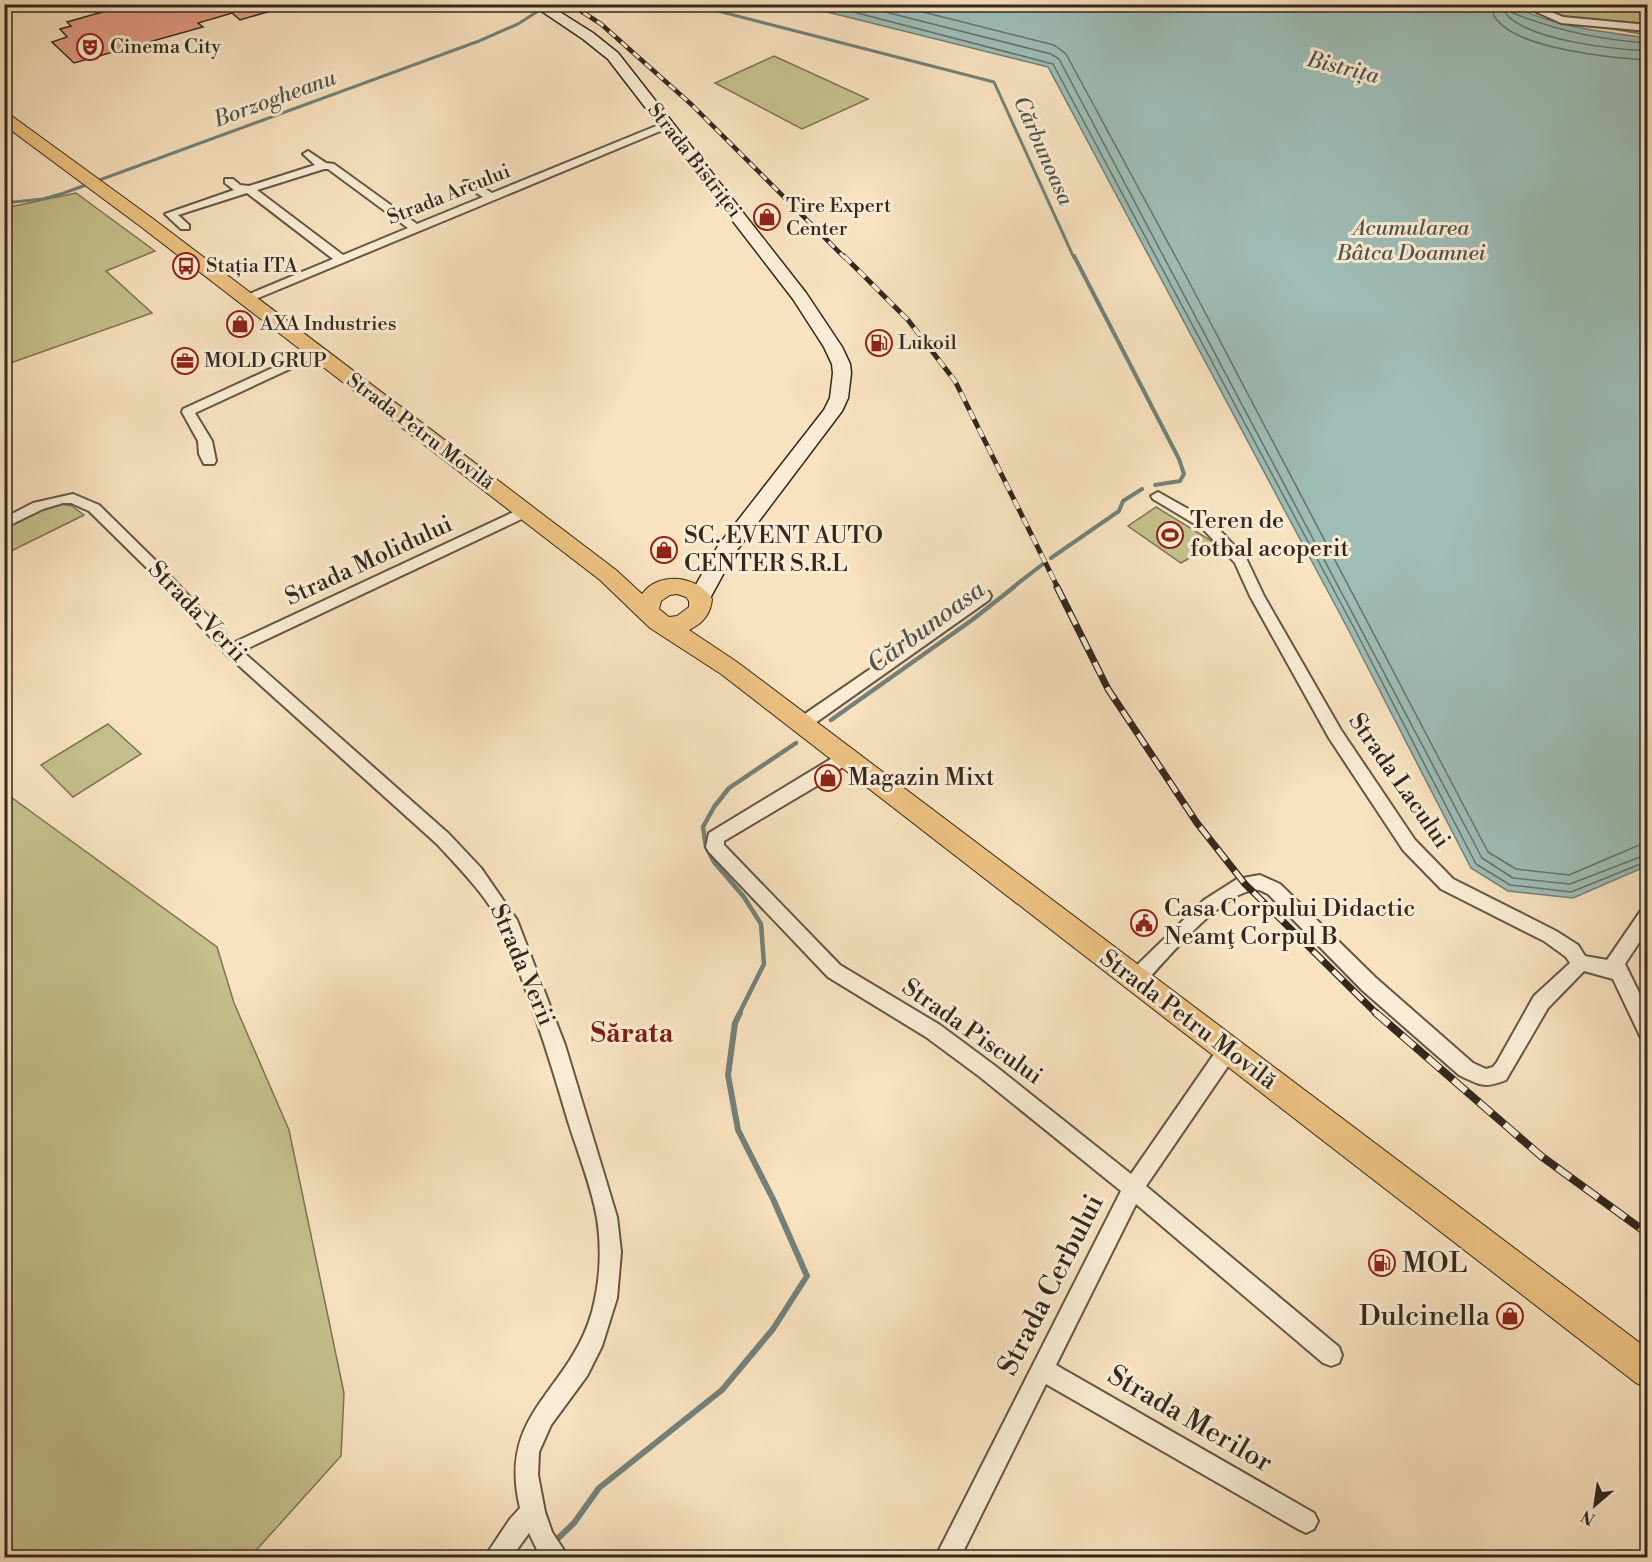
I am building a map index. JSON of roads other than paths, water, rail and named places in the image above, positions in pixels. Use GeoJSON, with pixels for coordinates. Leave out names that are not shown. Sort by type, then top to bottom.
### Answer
{"type":"FeatureCollection","features":[{"type":"Feature","properties":{"kind":"main road","name":"Strada Bistriței"},"geometry":{"type":"LineString","coordinates":[[544,9],[586,34],[613,56],[800,297],[833,347],[842,373],[839,398],[833,411],[725,551],[700,573],[668,588]]}},
{"type":"Feature","properties":{"kind":"main road","name":"Strada Petru Movilă"},"geometry":{"type":"LineString","coordinates":[[4,117],[93,182],[608,575],[655,619],[729,668],[1647,1371]]}},
{"type":"Feature","properties":{"kind":"main road","name":"Strada Bistriței"},"geometry":{"type":"LineString","coordinates":[[700,604],[725,551]]}},
{"type":"Feature","properties":{"kind":"main road","name":"Strada Petru Movilă"},"geometry":{"type":"LineString","coordinates":[[608,575],[668,588]]}},
{"type":"Feature","properties":{"kind":"main road"},"geometry":{"type":"LineString","coordinates":[[668,588],[692,590],[700,604],[696,616],[683,623],[655,619],[647,605],[653,595],[668,588]]}},
{"type":"Feature","properties":{"kind":"main road","name":"Strada Petru Movilă"},"geometry":{"type":"LineString","coordinates":[[700,604],[713,641],[729,668]]}},
{"type":"Feature","properties":{"kind":"street"},"geometry":{"type":"LineString","coordinates":[[1523,4],[1561,20],[1647,28]]}},
{"type":"Feature","properties":{"kind":"street","name":"Strada Arcului"},"geometry":{"type":"LineString","coordinates":[[246,299],[666,125]]}},
{"type":"Feature","properties":{"kind":"street"},"geometry":{"type":"LineString","coordinates":[[308,154],[322,166]]}},
{"type":"Feature","properties":{"kind":"street"},"geometry":{"type":"LineString","coordinates":[[185,227],[170,214],[322,166],[330,166],[415,228]]}},
{"type":"Feature","properties":{"kind":"street"},"geometry":{"type":"LineString","coordinates":[[229,181],[237,188],[248,189],[340,259]]}},
{"type":"Feature","properties":{"kind":"street"},"geometry":{"type":"LineString","coordinates":[[468,183],[492,198]]}},
{"type":"Feature","properties":{"kind":"street"},"geometry":{"type":"LineString","coordinates":[[209,461],[205,441],[188,412],[316,352]]}},
{"type":"Feature","properties":{"kind":"street","name":"Strada Lacului"},"geometry":{"type":"LineString","coordinates":[[1158,496],[1208,526],[1241,561],[1257,596],[1335,734],[1409,845],[1447,884],[1550,936],[1572,951],[1580,963]]}},
{"type":"Feature","properties":{"kind":"street","name":"Strada Verii"},"geometry":{"type":"LineString","coordinates":[[4,524],[38,506],[62,499],[73,498],[94,508],[155,568],[231,650],[448,844],[475,873],[508,920],[555,1045],[607,1217],[612,1265],[604,1309],[590,1349],[576,1372],[541,1418],[531,1436],[526,1459],[526,1485],[533,1512],[551,1549]]}},
{"type":"Feature","properties":{"kind":"street","name":"Strada Molidului"},"geometry":{"type":"LineString","coordinates":[[231,650],[525,513]]}},
{"type":"Feature","properties":{"kind":"street"},"geometry":{"type":"LineString","coordinates":[[802,724],[984,596]]}},
{"type":"Feature","properties":{"kind":"street","name":"Strada Piscului"},"geometry":{"type":"LineString","coordinates":[[844,757],[819,776],[722,833],[715,838],[715,847],[834,971],[961,1051],[1134,1188],[1331,1355]]}},
{"type":"Feature","properties":{"kind":"street"},"geometry":{"type":"LineString","coordinates":[[1136,979],[1220,897],[1245,884],[1264,884],[1274,889],[1412,1024],[1466,1069],[1485,1078],[1499,1074],[1504,1068],[1541,1002],[1580,963],[1601,966],[1617,972]]}},
{"type":"Feature","properties":{"kind":"street"},"geometry":{"type":"LineString","coordinates":[[1647,914],[1615,963],[1617,972],[1629,991],[1647,1032]]}},
{"type":"Feature","properties":{"kind":"street","name":"Strada Cerbului"},"geometry":{"type":"LineString","coordinates":[[947,1557],[1134,1188],[1228,1050]]}},
{"type":"Feature","properties":{"kind":"street","name":"Strada Merilor"},"geometry":{"type":"LineString","coordinates":[[1043,1370],[1306,1521]]}},
{"type":"Feature","properties":{"kind":"street"},"geometry":{"type":"LineString","coordinates":[[496,1557],[518,1527],[533,1512]]}},
{"type":"Feature","properties":{"kind":"water","name":"Acumularea Bâtca Doamnei"},"geometry":{"type":"Polygon","coordinates":[[[1509,4],[1560,23],[1647,38],[1647,866],[1573,898],[1508,891],[1471,868],[1348,629],[1048,67],[799,5],[1509,4]]]}},
{"type":"Feature","properties":{"kind":"waterway","name":"Borzogheanu"},"geometry":{"type":"LineString","coordinates":[[4,203],[43,199],[64,193],[479,41],[518,24],[549,4]]}},
{"type":"Feature","properties":{"kind":"waterway","name":"Cărbunoasa"},"geometry":{"type":"LineString","coordinates":[[702,4],[714,10],[994,82],[1074,258]]}},
{"type":"Feature","properties":{"kind":"waterway","name":"Cărbunoasa"},"geometry":{"type":"LineString","coordinates":[[1074,256],[1179,459],[1184,474],[1180,481],[1155,485]]}},
{"type":"Feature","properties":{"kind":"waterway","name":"Cărbunoasa"},"geometry":{"type":"LineString","coordinates":[[1051,558],[1119,511],[1123,501],[1142,489]]}},
{"type":"Feature","properties":{"kind":"waterway","name":"Cărbunoasa"},"geometry":{"type":"LineString","coordinates":[[1012,588],[1043,564]]}},
{"type":"Feature","properties":{"kind":"waterway","name":"Cărbunoasa"},"geometry":{"type":"LineString","coordinates":[[831,720],[972,620],[1014,587]]}},
{"type":"Feature","properties":{"kind":"waterway"},"geometry":{"type":"LineString","coordinates":[[739,1014],[764,964],[761,924],[744,897],[714,862],[706,847],[703,827],[714,807],[729,788],[796,743]]}},
{"type":"Feature","properties":{"kind":"waterway"},"geometry":{"type":"LineString","coordinates":[[553,1543],[574,1523],[599,1488],[722,1390],[773,1329],[807,1276],[773,1199],[738,1130],[728,1075],[735,1023],[740,1013]]}},
{"type":"Feature","properties":{"kind":"railway"},"geometry":{"type":"LineString","coordinates":[[570,4],[601,24],[692,105],[845,258]]}},
{"type":"Feature","properties":{"kind":"railway"},"geometry":{"type":"LineString","coordinates":[[844,256],[908,320],[955,381],[1058,588]]}},
{"type":"Feature","properties":{"kind":"railway"},"geometry":{"type":"LineString","coordinates":[[1057,587],[1108,689],[1197,823],[1245,884],[1377,1014]]}},
{"type":"Feature","properties":{"kind":"railway"},"geometry":{"type":"LineString","coordinates":[[1376,1013],[1541,1156],[1648,1234]]}},
{"type":"Feature","properties":{"kind":"place","name":"Cinema City"},"geometry":{"type":"Point","coordinates":[90,47]}},
{"type":"Feature","properties":{"kind":"place","name":"Tire Expert Center"},"geometry":{"type":"Point","coordinates":[767,217]}},
{"type":"Feature","properties":{"kind":"place","name":"Stația ITA"},"geometry":{"type":"Point","coordinates":[186,266]}},
{"type":"Feature","properties":{"kind":"place","name":"AXA Industries"},"geometry":{"type":"Point","coordinates":[240,324]}},
{"type":"Feature","properties":{"kind":"place","name":"Lukoil"},"geometry":{"type":"Point","coordinates":[879,343]}},
{"type":"Feature","properties":{"kind":"place","name":"MOLD GRUP"},"geometry":{"type":"Point","coordinates":[185,361]}},
{"type":"Feature","properties":{"kind":"place","name":"Teren de fotbal acoperit"},"geometry":{"type":"Point","coordinates":[1170,535]}},
{"type":"Feature","properties":{"kind":"place","name":"SC. EVENT AUTO CENTER S.R.L"},"geometry":{"type":"Point","coordinates":[664,550]}},
{"type":"Feature","properties":{"kind":"place","name":"Magazin Mixt"},"geometry":{"type":"Point","coordinates":[828,778]}},
{"type":"Feature","properties":{"kind":"place","name":"Casa Corpului Didactic Neamţ Corpul B"},"geometry":{"type":"Point","coordinates":[1144,923]}},
{"type":"Feature","properties":{"kind":"place","name":"MOL"},"geometry":{"type":"Point","coordinates":[1382,1263]}},
{"type":"Feature","properties":{"kind":"place","name":"Dulcinella"},"geometry":{"type":"Point","coordinates":[1510,1316]}},
{"type":"Feature","properties":{"kind":"district","name":"Sărata"},"geometry":{"type":"Point","coordinates":[632,1034]}},
{"type":"Feature","properties":{"kind":"water label","name":"Bistrița"},"geometry":{"type":"Point","coordinates":[1343,68]}}]}
